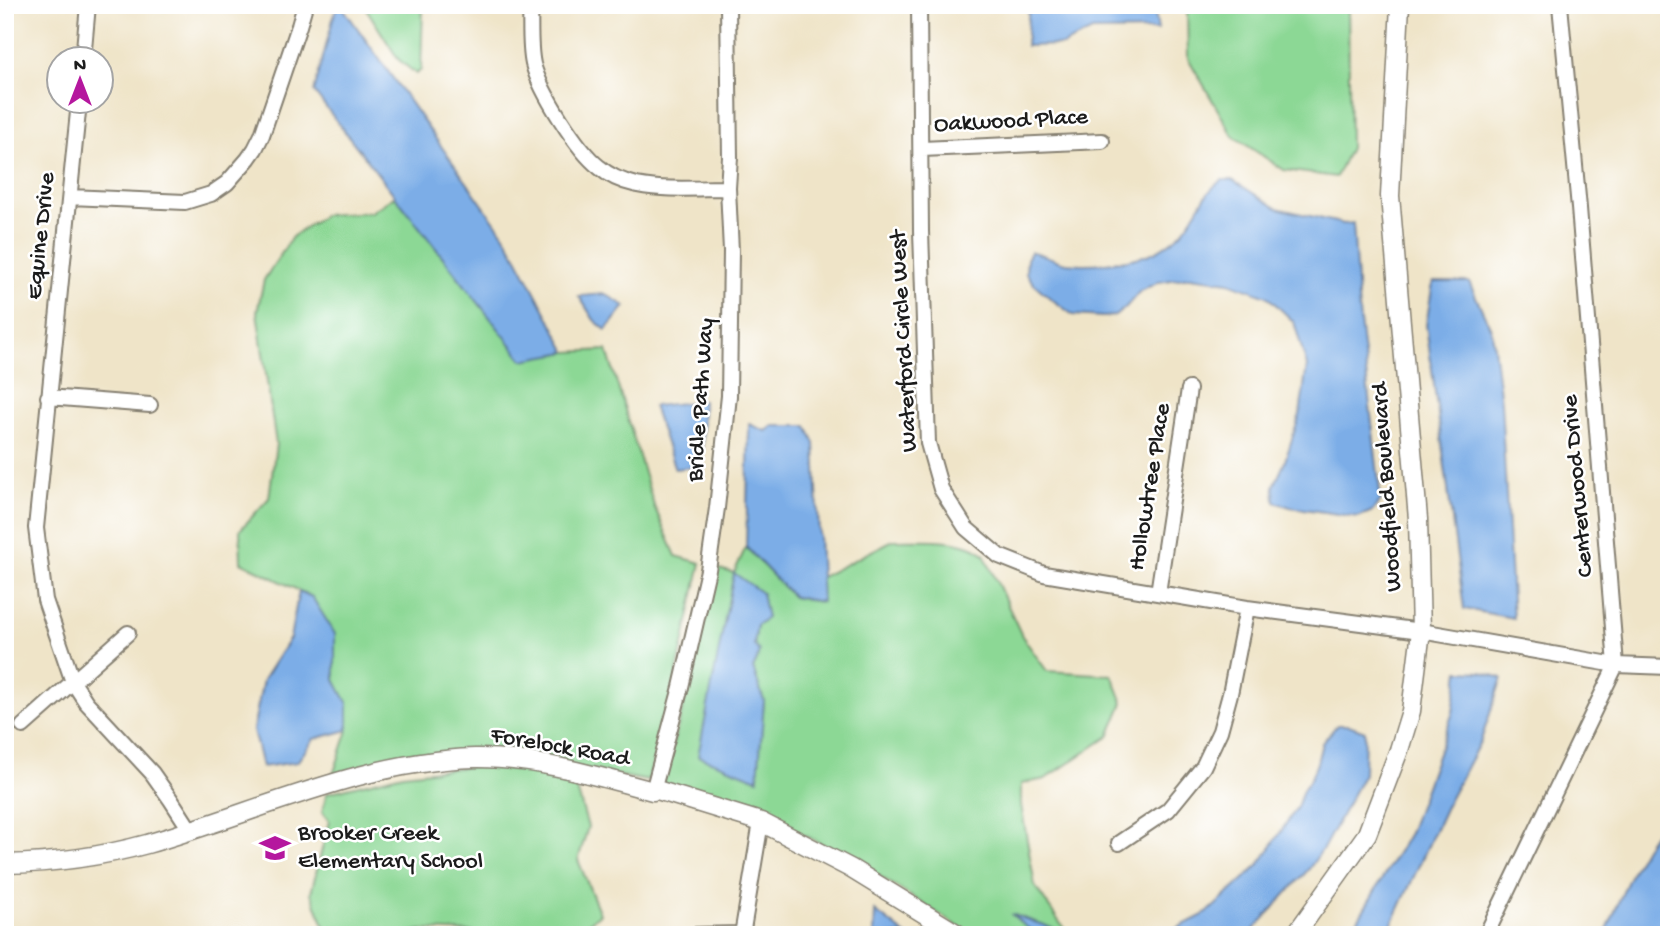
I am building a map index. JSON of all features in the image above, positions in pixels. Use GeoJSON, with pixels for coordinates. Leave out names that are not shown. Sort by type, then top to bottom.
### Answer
{"type":"FeatureCollection","features":[{"type":"Feature","properties":{"kind":"street"},"geometry":{"type":"LineString","coordinates":[[84,46],[88,5]]}},
{"type":"Feature","properties":{"kind":"street"},"geometry":{"type":"LineString","coordinates":[[70,197],[185,202],[211,194],[227,183],[259,142],[305,5]]}},
{"type":"Feature","properties":{"kind":"street"},"geometry":{"type":"LineString","coordinates":[[530,5],[533,62],[540,87],[582,151],[599,168],[636,185],[728,188]]}},
{"type":"Feature","properties":{"kind":"street","name":"Bridle Path Way"},"geometry":{"type":"LineString","coordinates":[[653,791],[708,570],[729,396],[731,251],[728,188],[728,5]]}},
{"type":"Feature","properties":{"kind":"street","name":"Waterford Circle West"},"geometry":{"type":"LineString","coordinates":[[919,5],[921,231],[928,443],[941,489],[966,528],[999,556],[1044,574],[1247,608],[1421,631],[1616,664],[1669,667]]}},
{"type":"Feature","properties":{"kind":"street","name":"Woodfield Boulevard"},"geometry":{"type":"LineString","coordinates":[[1295,935],[1367,834],[1399,750],[1410,711],[1421,631],[1418,519],[1390,196],[1400,5]]}},
{"type":"Feature","properties":{"kind":"street","name":"Centerwood Drive"},"geometry":{"type":"LineString","coordinates":[[1560,5],[1616,664]]}},
{"type":"Feature","properties":{"kind":"street","name":"Equine Drive"},"geometry":{"type":"LineString","coordinates":[[78,116],[36,528],[45,600],[73,682],[86,702],[152,773],[191,831]]}},
{"type":"Feature","properties":{"kind":"street","name":"Oakwood Place"},"geometry":{"type":"LineString","coordinates":[[922,149],[1102,141]]}},
{"type":"Feature","properties":{"kind":"street","name":"Hollowtree Place"},"geometry":{"type":"LineString","coordinates":[[1158,593],[1189,389]]}},
{"type":"Feature","properties":{"kind":"street"},"geometry":{"type":"LineString","coordinates":[[48,397],[150,405]]}},
{"type":"Feature","properties":{"kind":"street"},"geometry":{"type":"LineString","coordinates":[[1119,843],[1168,810],[1203,767],[1220,731],[1247,608]]}},
{"type":"Feature","properties":{"kind":"street"},"geometry":{"type":"LineString","coordinates":[[23,726],[128,633]]}},
{"type":"Feature","properties":{"kind":"street"},"geometry":{"type":"LineString","coordinates":[[1486,935],[1616,664]]}},
{"type":"Feature","properties":{"kind":"street","name":"Forelock Road"},"geometry":{"type":"LineString","coordinates":[[5,864],[81,859],[144,845],[306,791],[402,766],[476,758],[522,761],[657,790],[761,822],[850,867],[958,935]]}},
{"type":"Feature","properties":{"kind":"street"},"geometry":{"type":"LineString","coordinates":[[692,935],[742,934],[761,822]]}},
{"type":"Feature","properties":{"kind":"green space"},"geometry":{"type":"Polygon","coordinates":[[[364,5],[423,5],[421,70],[416,74],[398,59],[364,5]]]}},
{"type":"Feature","properties":{"kind":"green space"},"geometry":{"type":"Polygon","coordinates":[[[1187,5],[1348,5],[1350,148],[1336,177],[1284,170],[1233,136],[1188,58],[1187,5]]]}},
{"type":"Feature","properties":{"kind":"green space"},"geometry":{"type":"Polygon","coordinates":[[[395,196],[523,359],[567,352],[607,350],[654,506],[676,556],[701,563],[674,685],[648,781],[476,750],[402,757],[333,775],[348,730],[347,704],[335,680],[334,634],[312,597],[241,562],[240,530],[269,498],[276,444],[257,312],[264,280],[292,237],[324,215],[371,212],[395,196]]]}},
{"type":"Feature","properties":{"kind":"green space"},"geometry":{"type":"Polygon","coordinates":[[[893,540],[941,540],[965,544],[984,554],[1022,636],[1047,671],[1112,675],[1123,703],[1109,736],[1045,779],[1021,784],[1021,805],[1035,886],[1067,933],[1014,915],[1036,935],[972,935],[854,860],[770,816],[662,783],[688,689],[715,568],[734,573],[746,547],[793,597],[821,602],[821,577],[893,540]],[[735,574],[757,779],[764,701],[753,668],[757,660],[754,646],[757,625],[735,574]]]}},
{"type":"Feature","properties":{"kind":"green space"},"geometry":{"type":"Polygon","coordinates":[[[476,766],[574,779],[588,827],[578,860],[600,914],[580,929],[548,929],[548,935],[479,935],[473,932],[422,930],[401,935],[328,935],[311,893],[329,821],[322,812],[327,793],[403,774],[476,766]]]}},
{"type":"Feature","properties":{"kind":"water"},"geometry":{"type":"Polygon","coordinates":[[[339,5],[507,239],[567,352],[523,360],[314,92],[339,5]]]}},
{"type":"Feature","properties":{"kind":"water"},"geometry":{"type":"Polygon","coordinates":[[[1029,5],[1154,5],[1158,30],[1092,31],[1063,45],[1026,46],[1029,5]]]}},
{"type":"Feature","properties":{"kind":"water"},"geometry":{"type":"Polygon","coordinates":[[[1222,180],[1232,180],[1277,208],[1344,224],[1353,223],[1359,312],[1381,500],[1373,511],[1358,517],[1290,507],[1275,502],[1274,486],[1300,414],[1307,366],[1294,322],[1267,296],[1229,282],[1190,277],[1159,282],[1140,291],[1115,316],[1073,315],[1033,283],[1026,273],[1027,259],[1031,252],[1062,262],[1086,264],[1128,260],[1155,252],[1179,235],[1209,192],[1222,180]]]}},
{"type":"Feature","properties":{"kind":"water"},"geometry":{"type":"Polygon","coordinates":[[[1433,282],[1469,282],[1492,331],[1501,402],[1513,618],[1464,609],[1426,325],[1433,282]]]}},
{"type":"Feature","properties":{"kind":"water"},"geometry":{"type":"Polygon","coordinates":[[[605,294],[625,306],[606,330],[594,320],[579,296],[605,294]]]}},
{"type":"Feature","properties":{"kind":"water"},"geometry":{"type":"Polygon","coordinates":[[[703,401],[702,466],[675,469],[653,406],[703,401]]]}},
{"type":"Feature","properties":{"kind":"water"},"geometry":{"type":"Polygon","coordinates":[[[749,424],[766,431],[773,426],[807,426],[815,443],[822,602],[793,597],[746,547],[749,424]]]}},
{"type":"Feature","properties":{"kind":"water"},"geometry":{"type":"Polygon","coordinates":[[[734,573],[762,593],[767,618],[757,625],[754,645],[759,651],[753,668],[764,701],[758,779],[698,756],[734,573]]]}},
{"type":"Feature","properties":{"kind":"water"},"geometry":{"type":"Polygon","coordinates":[[[299,591],[312,597],[335,634],[335,680],[348,704],[348,730],[314,739],[297,762],[262,767],[253,730],[263,680],[290,638],[299,591]]]}},
{"type":"Feature","properties":{"kind":"water"},"geometry":{"type":"Polygon","coordinates":[[[1459,671],[1482,672],[1502,678],[1481,740],[1449,800],[1387,935],[1349,935],[1409,833],[1453,712],[1459,671]]]}},
{"type":"Feature","properties":{"kind":"water"},"geometry":{"type":"Polygon","coordinates":[[[1337,725],[1349,725],[1365,731],[1364,774],[1309,869],[1249,935],[1164,935],[1207,913],[1259,865],[1297,807],[1317,763],[1322,743],[1337,725]]]}},
{"type":"Feature","properties":{"kind":"water"},"geometry":{"type":"Polygon","coordinates":[[[1669,817],[1669,935],[1605,935],[1648,842],[1669,817]]]}},
{"type":"Feature","properties":{"kind":"water"},"geometry":{"type":"Polygon","coordinates":[[[875,911],[906,935],[874,935],[875,911]]]}},
{"type":"Feature","properties":{"kind":"water"},"geometry":{"type":"Polygon","coordinates":[[[1011,914],[1067,933],[1068,935],[1036,935],[1011,914]]]}},
{"type":"Feature","properties":{"kind":"place","name":"Brooker Creek Elementary School"},"geometry":{"type":"Point","coordinates":[275,848]}}]}
